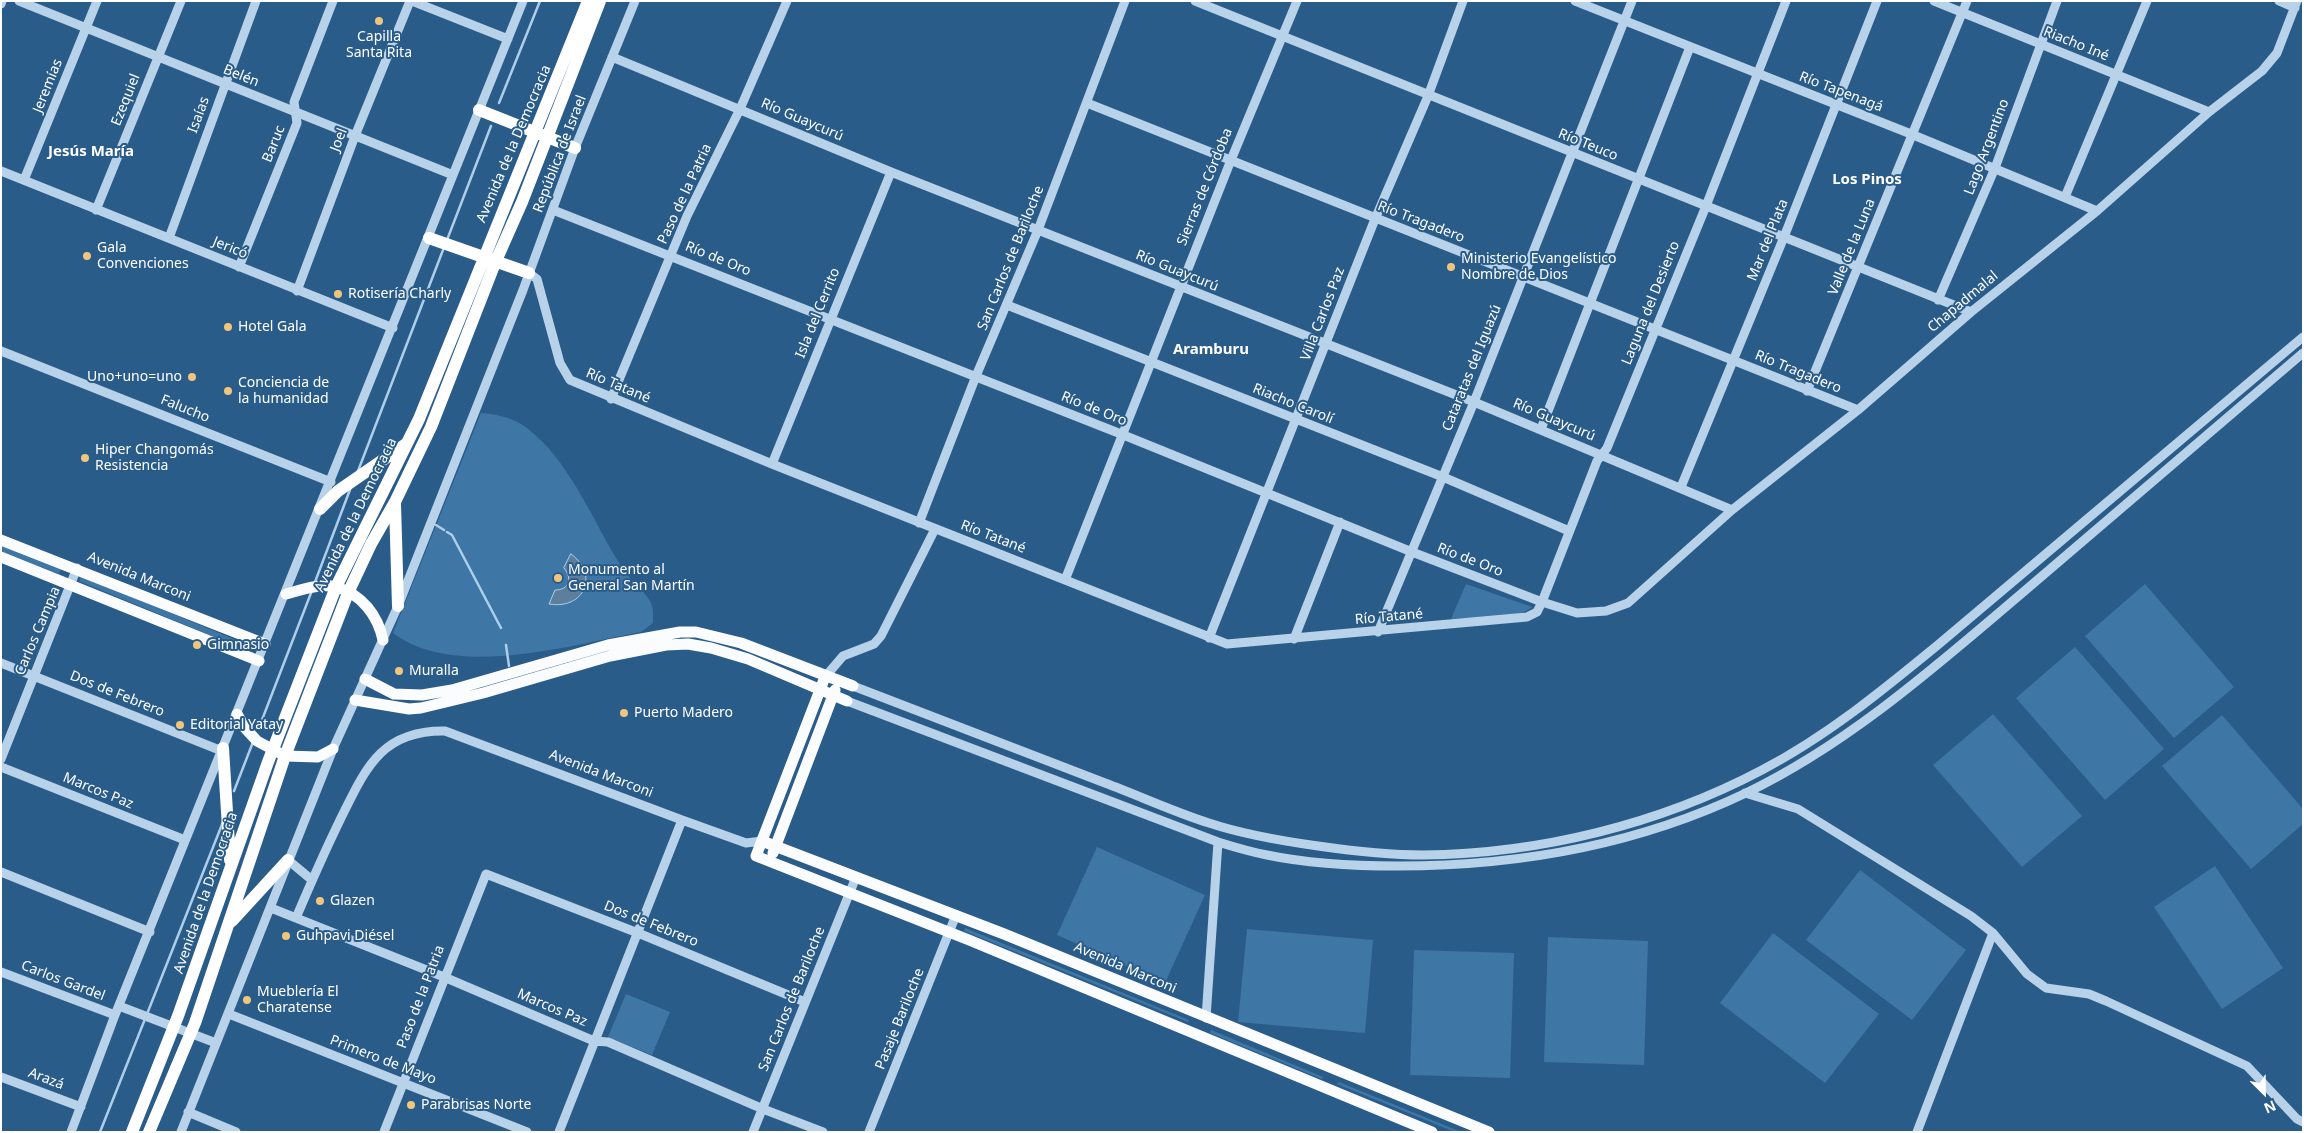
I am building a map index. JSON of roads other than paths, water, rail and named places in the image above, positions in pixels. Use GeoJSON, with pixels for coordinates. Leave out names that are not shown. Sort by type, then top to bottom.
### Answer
{"type":"FeatureCollection","features":[{"type":"Feature","properties":{"kind":"highway","name":"Avenida de la Democracia"},"geometry":{"type":"LineString","coordinates":[[149,1132],[191,1033],[284,756],[348,592],[371,544],[395,502],[431,427],[495,263],[522,202],[542,134],[588,1]]}},
{"type":"Feature","properties":{"kind":"highway","name":"Avenida de la Democracia"},"geometry":{"type":"LineString","coordinates":[[132,1132],[174,1027],[272,750],[336,587],[420,419],[483,258],[542,134],[600,1]]}},
{"type":"Feature","properties":{"kind":"highway"},"geometry":{"type":"LineString","coordinates":[[478,110],[575,148]]}},
{"type":"Feature","properties":{"kind":"highway"},"geometry":{"type":"LineString","coordinates":[[429,238],[495,263],[529,273]]}},
{"type":"Feature","properties":{"kind":"highway"},"geometry":{"type":"LineString","coordinates":[[320,509],[338,491],[408,443]]}},
{"type":"Feature","properties":{"kind":"highway"},"geometry":{"type":"LineString","coordinates":[[395,502],[398,606]]}},
{"type":"Feature","properties":{"kind":"highway"},"geometry":{"type":"LineString","coordinates":[[223,750],[231,869]]}},
{"type":"Feature","properties":{"kind":"highway"},"geometry":{"type":"LineString","coordinates":[[229,924],[288,860]]}},
{"type":"Feature","properties":{"kind":"main road","name":"Avenida Marconi"},"geometry":{"type":"LineString","coordinates":[[1,540],[78,568],[265,644]]}},
{"type":"Feature","properties":{"kind":"main road"},"geometry":{"type":"LineString","coordinates":[[1,557],[259,660]]}},
{"type":"Feature","properties":{"kind":"main road"},"geometry":{"type":"LineString","coordinates":[[286,594],[316,587],[336,587],[348,592],[369,609],[380,626],[383,640]]}},
{"type":"Feature","properties":{"kind":"main road"},"geometry":{"type":"LineString","coordinates":[[365,679],[394,694],[422,695],[452,690],[608,645],[680,632],[696,632],[741,643],[853,686]]}},
{"type":"Feature","properties":{"kind":"main road"},"geometry":{"type":"LineString","coordinates":[[355,700],[409,709],[421,708],[483,693],[610,656],[666,645],[688,644],[711,648],[748,659],[847,700]]}},
{"type":"Feature","properties":{"kind":"main road"},"geometry":{"type":"LineString","coordinates":[[825,676],[756,856],[949,932],[1432,1132]]}},
{"type":"Feature","properties":{"kind":"main road"},"geometry":{"type":"LineString","coordinates":[[770,861],[839,681]]}},
{"type":"Feature","properties":{"kind":"main road"},"geometry":{"type":"LineString","coordinates":[[237,714],[245,728],[257,741],[284,756],[318,757],[333,749]]}},
{"type":"Feature","properties":{"kind":"main road","name":"Avenida Marconi"},"geometry":{"type":"LineString","coordinates":[[762,841],[1004,934],[1489,1132]]}},
{"type":"Feature","properties":{"kind":"main road"},"geometry":{"type":"LineString","coordinates":[[1199,1035],[1206,1018]]}},
{"type":"Feature","properties":{"kind":"street","name":"Belén"},"geometry":{"type":"LineString","coordinates":[[19,1],[453,175]]}},
{"type":"Feature","properties":{"kind":"street","name":"Jeremías"},"geometry":{"type":"LineString","coordinates":[[24,180],[97,1]]}},
{"type":"Feature","properties":{"kind":"street","name":"Ezequiel"},"geometry":{"type":"LineString","coordinates":[[96,210],[181,1]]}},
{"type":"Feature","properties":{"kind":"street","name":"Isaías"},"geometry":{"type":"LineString","coordinates":[[169,238],[256,1]]}},
{"type":"Feature","properties":{"kind":"street","name":"Baruc"},"geometry":{"type":"LineString","coordinates":[[239,267],[297,123],[294,102],[333,1]]}},
{"type":"Feature","properties":{"kind":"street"},"geometry":{"type":"LineString","coordinates":[[411,1],[508,39]]}},
{"type":"Feature","properties":{"kind":"street","name":"Joel"},"geometry":{"type":"LineString","coordinates":[[297,291],[355,136],[411,1]]}},
{"type":"Feature","properties":{"kind":"street"},"geometry":{"type":"LineString","coordinates":[[71,1132],[115,1015],[523,1]]}},
{"type":"Feature","properties":{"kind":"street","name":"República de Israel"},"geometry":{"type":"LineString","coordinates":[[398,606],[513,316],[575,148],[635,1]]}},
{"type":"Feature","properties":{"kind":"street","name":"Paso de la Patria"},"geometry":{"type":"LineString","coordinates":[[611,399],[687,216],[740,109],[787,1]]}},
{"type":"Feature","properties":{"kind":"street","name":"San Carlos de Bariloche"},"geometry":{"type":"LineString","coordinates":[[919,523],[976,376],[1038,230],[1125,1]]}},
{"type":"Feature","properties":{"kind":"street","name":"Río Teuco"},"geometry":{"type":"LineString","coordinates":[[1195,1],[1428,96],[1971,312]]}},
{"type":"Feature","properties":{"kind":"street","name":"Sierras de Córdoba"},"geometry":{"type":"LineString","coordinates":[[1065,580],[1121,434],[1152,362],[1231,160],[1297,1]]}},
{"type":"Feature","properties":{"kind":"street","name":"Villa Carlos Paz"},"geometry":{"type":"LineString","coordinates":[[1209,638],[1376,219],[1428,96],[1463,1]]}},
{"type":"Feature","properties":{"kind":"street","name":"Río Tapenagá"},"geometry":{"type":"LineString","coordinates":[[1575,1],[1911,134],[2096,211]]}},
{"type":"Feature","properties":{"kind":"street","name":"Cataratas del Iguazú"},"geometry":{"type":"LineString","coordinates":[[1378,632],[1474,402],[1632,1]]}},
{"type":"Feature","properties":{"kind":"street","name":"Laguna del Desierto"},"geometry":{"type":"LineString","coordinates":[[1537,612],[1597,461],[1607,448],[1706,206],[1786,1]]}},
{"type":"Feature","properties":{"kind":"street","name":"Mar del Plata"},"geometry":{"type":"LineString","coordinates":[[1681,487],[1784,237],[1877,1]]}},
{"type":"Feature","properties":{"kind":"street","name":"Riacho Iné"},"geometry":{"type":"LineString","coordinates":[[1934,1],[2209,112]]}},
{"type":"Feature","properties":{"kind":"street","name":"Valle de la Luna"},"geometry":{"type":"LineString","coordinates":[[1807,391],[1967,1]]}},
{"type":"Feature","properties":{"kind":"street","name":"Lago Argentino"},"geometry":{"type":"LineString","coordinates":[[1938,300],[1995,168],[2057,1]]}},
{"type":"Feature","properties":{"kind":"street"},"geometry":{"type":"LineString","coordinates":[[2065,197],[2118,75],[2147,1]]}},
{"type":"Feature","properties":{"kind":"street"},"geometry":{"type":"LineString","coordinates":[[2279,1],[2296,4]]}},
{"type":"Feature","properties":{"kind":"street","name":"Chapadmalal"},"geometry":{"type":"LineString","coordinates":[[1628,603],[1732,510],[1858,410],[1971,312],[2096,211],[2209,112],[2262,71],[2277,53],[2296,4]]}},
{"type":"Feature","properties":{"kind":"street"},"geometry":{"type":"LineString","coordinates":[[1540,429],[1588,302],[1690,47]]}},
{"type":"Feature","properties":{"kind":"street","name":"Río Guaycurú"},"geometry":{"type":"LineString","coordinates":[[612,57],[1180,288],[1474,402],[1681,487],[1732,510]]}},
{"type":"Feature","properties":{"kind":"street","name":"Río Tragadero"},"geometry":{"type":"LineString","coordinates":[[1087,103],[1858,410]]}},
{"type":"Feature","properties":{"kind":"street","name":"Jericó"},"geometry":{"type":"LineString","coordinates":[[1,171],[393,328]]}},
{"type":"Feature","properties":{"kind":"street","name":"Isla del Cerrito"},"geometry":{"type":"LineString","coordinates":[[772,464],[891,172]]}},
{"type":"Feature","properties":{"kind":"street","name":"Río de Oro"},"geometry":{"type":"LineString","coordinates":[[553,210],[976,376],[1412,552],[1542,602],[1577,613],[1606,611],[1628,603]]}},
{"type":"Feature","properties":{"kind":"street","name":"Río Tatané"},"geometry":{"type":"LineString","coordinates":[[529,273],[537,279],[560,363],[570,380],[611,399],[1209,638],[1227,644],[1294,639],[1527,617],[1537,612]]}},
{"type":"Feature","properties":{"kind":"street","name":"Riacho Carolí"},"geometry":{"type":"LineString","coordinates":[[1007,305],[1443,477],[1569,531]]}},
{"type":"Feature","properties":{"kind":"street"},"geometry":{"type":"LineString","coordinates":[[853,686],[1210,824],[1277,841],[1372,853],[1424,855],[1480,851],[1549,842],[1616,828],[1667,811],[1738,783],[1823,734],[1878,694],[1939,644],[2303,337]]}},
{"type":"Feature","properties":{"kind":"street","name":"Falucho"},"geometry":{"type":"LineString","coordinates":[[1,351],[331,482]]}},
{"type":"Feature","properties":{"kind":"street"},"geometry":{"type":"LineString","coordinates":[[847,700],[1218,842],[1267,855],[1370,866],[1482,863],[1553,854],[1620,840],[1671,824],[1746,793],[1828,746],[1886,705],[1949,655],[2303,353]]}},
{"type":"Feature","properties":{"kind":"street"},"geometry":{"type":"LineString","coordinates":[[1294,639],[1340,522]]}},
{"type":"Feature","properties":{"kind":"street"},"geometry":{"type":"LineString","coordinates":[[825,676],[843,656],[874,644],[881,636],[934,529]]}},
{"type":"Feature","properties":{"kind":"street","name":"Carlos Campia"},"geometry":{"type":"LineString","coordinates":[[1,759],[78,568]]}},
{"type":"Feature","properties":{"kind":"street"},"geometry":{"type":"LineString","coordinates":[[181,1132],[333,749],[398,606]]}},
{"type":"Feature","properties":{"kind":"street","name":"Dos de Febrero"},"geometry":{"type":"LineString","coordinates":[[1,663],[223,750]]}},
{"type":"Feature","properties":{"kind":"street","name":"Avenida Marconi"},"geometry":{"type":"LineString","coordinates":[[312,880],[366,767],[390,746],[406,736],[423,731],[445,732],[746,843],[762,841]]}},
{"type":"Feature","properties":{"kind":"street","name":"Marcos Paz"},"geometry":{"type":"LineString","coordinates":[[1,768],[186,840]]}},
{"type":"Feature","properties":{"kind":"street"},"geometry":{"type":"LineString","coordinates":[[1746,793],[1798,809],[1971,916],[1993,933],[2027,974],[2046,988],[2089,994],[2106,1000],[2247,1066],[2296,1119],[2303,1122]]}},
{"type":"Feature","properties":{"kind":"street"},"geometry":{"type":"LineString","coordinates":[[559,1132],[682,820]]}},
{"type":"Feature","properties":{"kind":"street"},"geometry":{"type":"LineString","coordinates":[[1206,1018],[1218,842]]}},
{"type":"Feature","properties":{"kind":"street"},"geometry":{"type":"LineString","coordinates":[[746,843],[756,856]]}},
{"type":"Feature","properties":{"kind":"street"},"geometry":{"type":"LineString","coordinates":[[288,860],[312,880],[296,918]]}},
{"type":"Feature","properties":{"kind":"street"},"geometry":{"type":"LineString","coordinates":[[1,872],[150,932]]}},
{"type":"Feature","properties":{"kind":"street","name":"Paso de la Patria"},"geometry":{"type":"LineString","coordinates":[[384,1132],[486,874]]}},
{"type":"Feature","properties":{"kind":"street","name":"Dos de Febrero"},"geometry":{"type":"LineString","coordinates":[[486,874],[638,933],[805,1002]]}},
{"type":"Feature","properties":{"kind":"street","name":"San Carlos de Bariloche"},"geometry":{"type":"LineString","coordinates":[[753,1132],[856,877]]}},
{"type":"Feature","properties":{"kind":"street","name":"Marcos Paz"},"geometry":{"type":"LineString","coordinates":[[271,908],[444,977],[594,1041],[608,1042],[763,1109],[823,1132]]}},
{"type":"Feature","properties":{"kind":"street","name":"Pasaje Bariloche"},"geometry":{"type":"LineString","coordinates":[[869,1132],[956,916]]}},
{"type":"Feature","properties":{"kind":"street"},"geometry":{"type":"LineString","coordinates":[[1917,1132],[1993,933]]}},
{"type":"Feature","properties":{"kind":"street","name":"Carlos Gardel"},"geometry":{"type":"LineString","coordinates":[[1,972],[115,1015]]}},
{"type":"Feature","properties":{"kind":"street"},"geometry":{"type":"LineString","coordinates":[[119,1006],[216,1043]]}},
{"type":"Feature","properties":{"kind":"street","name":"Primero de Mayo"},"geometry":{"type":"LineString","coordinates":[[229,1014],[527,1132]]}},
{"type":"Feature","properties":{"kind":"street","name":"Arazá"},"geometry":{"type":"LineString","coordinates":[[1,1076],[81,1107]]}},
{"type":"Feature","properties":{"kind":"street"},"geometry":{"type":"LineString","coordinates":[[188,1112],[236,1132]]}},
{"type":"Feature","properties":{"kind":"street"},"geometry":{"type":"LineString","coordinates":[[209,1132],[213,1122]]}},
{"type":"Feature","properties":{"kind":"waterway"},"geometry":{"type":"LineString","coordinates":[[499,103],[540,1]]}},
{"type":"Feature","properties":{"kind":"waterway"},"geometry":{"type":"LineString","coordinates":[[447,240],[491,126]]}},
{"type":"Feature","properties":{"kind":"waterway"},"geometry":{"type":"LineString","coordinates":[[358,471],[443,250]]}},
{"type":"Feature","properties":{"kind":"waterway"},"geometry":{"type":"LineString","coordinates":[[315,582],[351,487]]}},
{"type":"Feature","properties":{"kind":"waterway"},"geometry":{"type":"LineString","coordinates":[[436,525],[444,530]]}},
{"type":"Feature","properties":{"kind":"waterway"},"geometry":{"type":"LineString","coordinates":[[447,532],[452,535],[501,628]]}},
{"type":"Feature","properties":{"kind":"waterway"},"geometry":{"type":"LineString","coordinates":[[260,725],[311,593]]}},
{"type":"Feature","properties":{"kind":"waterway"},"geometry":{"type":"LineString","coordinates":[[506,645],[509,666]]}},
{"type":"Feature","properties":{"kind":"waterway"},"geometry":{"type":"LineString","coordinates":[[234,791],[253,742]]}},
{"type":"Feature","properties":{"kind":"waterway"},"geometry":{"type":"LineString","coordinates":[[147,1014],[223,822]]}},
{"type":"Feature","properties":{"kind":"waterway"},"geometry":{"type":"LineString","coordinates":[[100,1132],[145,1019]]}},
{"type":"Feature","properties":{"kind":"place","name":"Capilla Santa Rita"},"geometry":{"type":"Point","coordinates":[379,21]}},
{"type":"Feature","properties":{"kind":"place","name":"Gala Convenciones"},"geometry":{"type":"Point","coordinates":[87,256]}},
{"type":"Feature","properties":{"kind":"place","name":"Ministerio Evangelístico Nombre de Dios"},"geometry":{"type":"Point","coordinates":[1451,267]}},
{"type":"Feature","properties":{"kind":"place","name":"Rotisería Charly"},"geometry":{"type":"Point","coordinates":[338,294]}},
{"type":"Feature","properties":{"kind":"place","name":"Hotel Gala"},"geometry":{"type":"Point","coordinates":[228,327]}},
{"type":"Feature","properties":{"kind":"place","name":"Uno+uno=uno"},"geometry":{"type":"Point","coordinates":[192,377]}},
{"type":"Feature","properties":{"kind":"place","name":"Conciencia de la humanidad"},"geometry":{"type":"Point","coordinates":[228,391]}},
{"type":"Feature","properties":{"kind":"place","name":"Hiper Changomás Resistencia"},"geometry":{"type":"Point","coordinates":[85,458]}},
{"type":"Feature","properties":{"kind":"place","name":"Monumento al General San Martín"},"geometry":{"type":"Point","coordinates":[558,578]}},
{"type":"Feature","properties":{"kind":"place","name":"Gimnasio"},"geometry":{"type":"Point","coordinates":[197,645]}},
{"type":"Feature","properties":{"kind":"place","name":"Muralla"},"geometry":{"type":"Point","coordinates":[399,671]}},
{"type":"Feature","properties":{"kind":"place","name":"Puerto Madero"},"geometry":{"type":"Point","coordinates":[624,713]}},
{"type":"Feature","properties":{"kind":"place","name":"Editorial Yatay"},"geometry":{"type":"Point","coordinates":[180,725]}},
{"type":"Feature","properties":{"kind":"place","name":"Glazen"},"geometry":{"type":"Point","coordinates":[320,901]}},
{"type":"Feature","properties":{"kind":"place","name":"Guhpavi Diésel"},"geometry":{"type":"Point","coordinates":[286,936]}},
{"type":"Feature","properties":{"kind":"place","name":"Mueblería El Charatense"},"geometry":{"type":"Point","coordinates":[247,1000]}},
{"type":"Feature","properties":{"kind":"place","name":"Parabrisas Norte"},"geometry":{"type":"Point","coordinates":[411,1105]}},
{"type":"Feature","properties":{"kind":"district","name":"Jesús María"},"geometry":{"type":"Point","coordinates":[91,152]}},
{"type":"Feature","properties":{"kind":"district","name":"Los Pinos"},"geometry":{"type":"Point","coordinates":[1867,180]}},
{"type":"Feature","properties":{"kind":"district","name":"Aramburu"},"geometry":{"type":"Point","coordinates":[1211,350]}}]}
